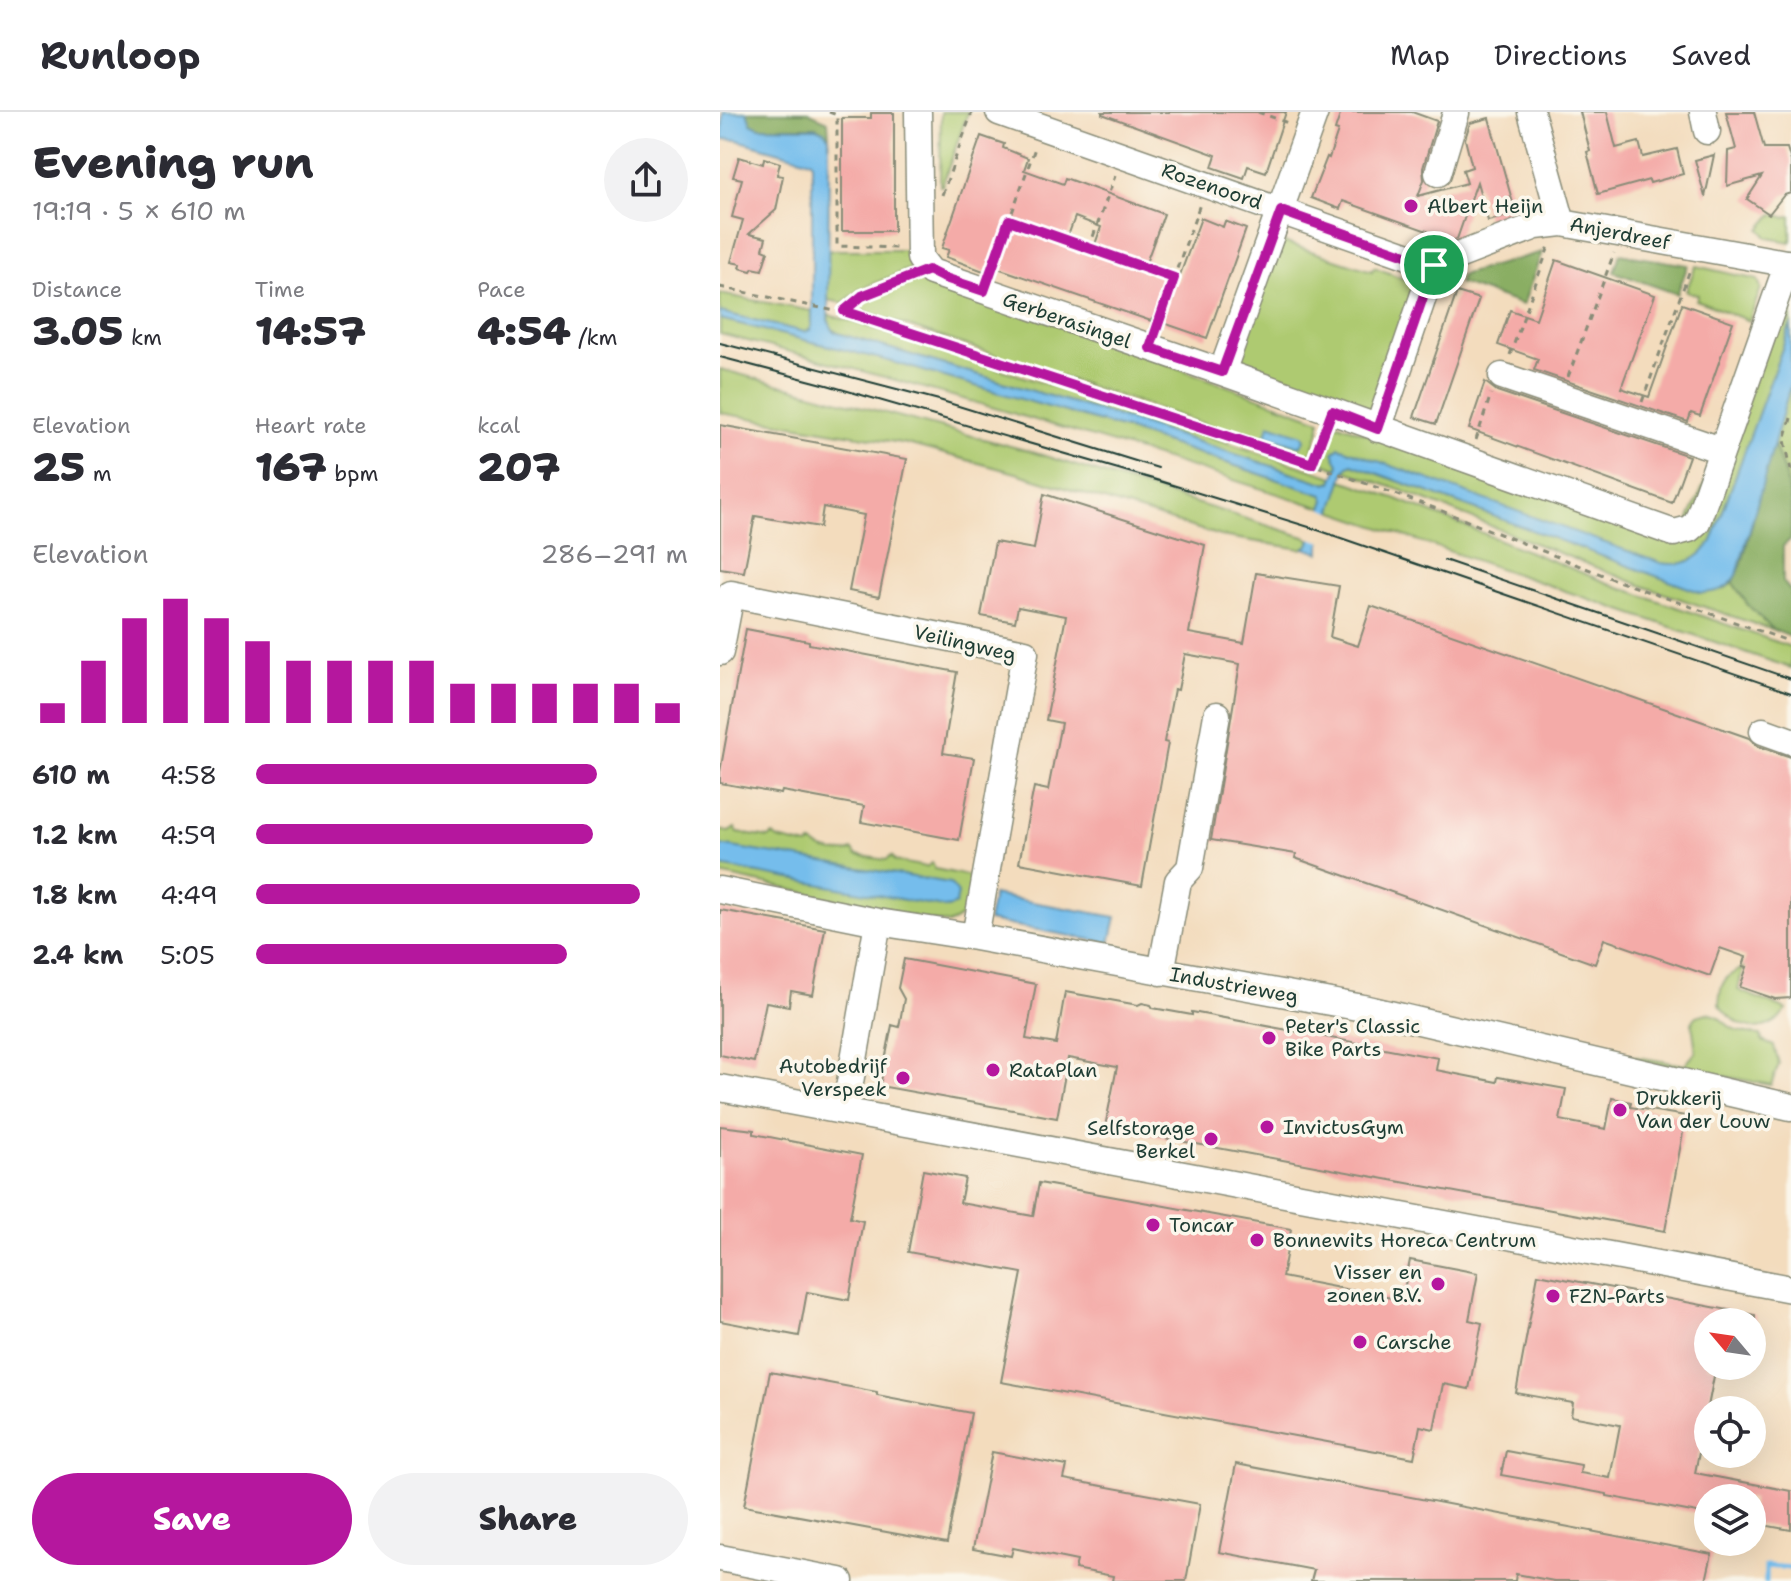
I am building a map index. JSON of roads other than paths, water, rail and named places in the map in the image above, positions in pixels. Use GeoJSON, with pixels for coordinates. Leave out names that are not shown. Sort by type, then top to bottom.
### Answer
{"type":"FeatureCollection","features":[{"type":"Feature","properties":{"kind":"street","name":"Gerberasingel"},"geometry":{"type":"LineString","coordinates":[[918,112],[924,259],[942,277],[1222,372],[1674,533],[1689,529],[1697,522],[1790,264]]}},
{"type":"Feature","properties":{"kind":"street","name":"Rozenoord"},"geometry":{"type":"LineString","coordinates":[[999,112],[1434,265]]}},
{"type":"Feature","properties":{"kind":"street"},"geometry":{"type":"LineString","coordinates":[[1438,173],[1458,112]]}},
{"type":"Feature","properties":{"kind":"street","name":"Anjerdreef"},"geometry":{"type":"LineString","coordinates":[[1531,112],[1560,223],[1790,264]]}},
{"type":"Feature","properties":{"kind":"street"},"geometry":{"type":"LineString","coordinates":[[1222,372],[1312,121]]}},
{"type":"Feature","properties":{"kind":"street"},"geometry":{"type":"LineString","coordinates":[[1378,429],[1434,265],[1536,226],[1560,223]]}},
{"type":"Feature","properties":{"kind":"street"},"geometry":{"type":"LineString","coordinates":[[1502,376],[1721,450]]}},
{"type":"Feature","properties":{"kind":"street","name":"Veilingweg"},"geometry":{"type":"LineString","coordinates":[[720,652],[731,594],[1025,653],[975,937]]}},
{"type":"Feature","properties":{"kind":"street"},"geometry":{"type":"LineString","coordinates":[[1161,972],[1178,881],[1190,868],[1217,715]]}},
{"type":"Feature","properties":{"kind":"street"},"geometry":{"type":"LineString","coordinates":[[1763,731],[1791,741]]}},
{"type":"Feature","properties":{"kind":"street","name":"Industrieweg"},"geometry":{"type":"LineString","coordinates":[[720,890],[878,922],[1363,1008],[1791,1107]]}},
{"type":"Feature","properties":{"kind":"street"},"geometry":{"type":"LineString","coordinates":[[845,1111],[878,922]]}},
{"type":"Feature","properties":{"kind":"street"},"geometry":{"type":"LineString","coordinates":[[720,1088],[1791,1289]]}},
{"type":"Feature","properties":{"kind":"street"},"geometry":{"type":"LineString","coordinates":[[720,1558],[840,1581]]}},
{"type":"Feature","properties":{"kind":"water"},"geometry":{"type":"Polygon","coordinates":[[[723,112],[747,112],[751,123],[759,127],[816,128],[829,137],[828,320],[834,332],[1127,419],[1327,484],[1332,482],[1339,464],[1333,453],[1339,447],[1661,563],[1690,561],[1712,541],[1791,324],[1791,383],[1737,575],[1722,589],[1702,593],[1352,464],[1345,471],[1320,553],[1304,548],[1309,545],[1325,500],[1323,495],[1125,429],[889,361],[720,319],[720,312],[804,332],[812,326],[812,161],[737,140],[722,139],[723,112]]]}},
{"type":"Feature","properties":{"kind":"water"},"geometry":{"type":"Polygon","coordinates":[[[1269,424],[1303,435],[1305,440],[1300,446],[1266,435],[1269,424]]]}},
{"type":"Feature","properties":{"kind":"water"},"geometry":{"type":"Polygon","coordinates":[[[720,845],[950,883],[958,893],[956,904],[948,908],[720,866],[720,845]]]}},
{"type":"Feature","properties":{"kind":"water"},"geometry":{"type":"Polygon","coordinates":[[[993,895],[1116,917],[1110,943],[988,921],[993,895]]]}},
{"type":"Feature","properties":{"kind":"waterway"},"geometry":{"type":"LineString","coordinates":[[1766,1581],[1766,1566],[1791,1568]]}},
{"type":"Feature","properties":{"kind":"tram line"},"geometry":{"type":"LineString","coordinates":[[720,343],[939,400],[1158,468]]}},
{"type":"Feature","properties":{"kind":"tram line"},"geometry":{"type":"LineString","coordinates":[[720,357],[1153,479],[1309,527],[1791,693]]}},
{"type":"Feature","properties":{"kind":"tram line"},"geometry":{"type":"LineString","coordinates":[[1444,560],[1791,679]]}},
{"type":"Feature","properties":{"kind":"place","name":"Albert Heijn"},"geometry":{"type":"Point","coordinates":[1411,206]}},
{"type":"Feature","properties":{"kind":"place","name":"Peter's Classic Bike Parts"},"geometry":{"type":"Point","coordinates":[1269,1038]}},
{"type":"Feature","properties":{"kind":"place","name":"RataPlan"},"geometry":{"type":"Point","coordinates":[993,1070]}},
{"type":"Feature","properties":{"kind":"place","name":"Autobedrijf Verspeek"},"geometry":{"type":"Point","coordinates":[903,1078]}},
{"type":"Feature","properties":{"kind":"place","name":"Drukkerij Van der Louw"},"geometry":{"type":"Point","coordinates":[1620,1110]}},
{"type":"Feature","properties":{"kind":"place","name":"InvictusGym"},"geometry":{"type":"Point","coordinates":[1267,1127]}},
{"type":"Feature","properties":{"kind":"place","name":"Selfstorage Berkel"},"geometry":{"type":"Point","coordinates":[1211,1139]}},
{"type":"Feature","properties":{"kind":"place","name":"Toncar"},"geometry":{"type":"Point","coordinates":[1153,1225]}},
{"type":"Feature","properties":{"kind":"place","name":"Bonnewits Horeca Centrum"},"geometry":{"type":"Point","coordinates":[1257,1240]}},
{"type":"Feature","properties":{"kind":"place","name":"Visser en zonen B.V."},"geometry":{"type":"Point","coordinates":[1438,1284]}},
{"type":"Feature","properties":{"kind":"place","name":"FZN-Parts"},"geometry":{"type":"Point","coordinates":[1553,1296]}},
{"type":"Feature","properties":{"kind":"place","name":"Carsche"},"geometry":{"type":"Point","coordinates":[1360,1342]}}]}
